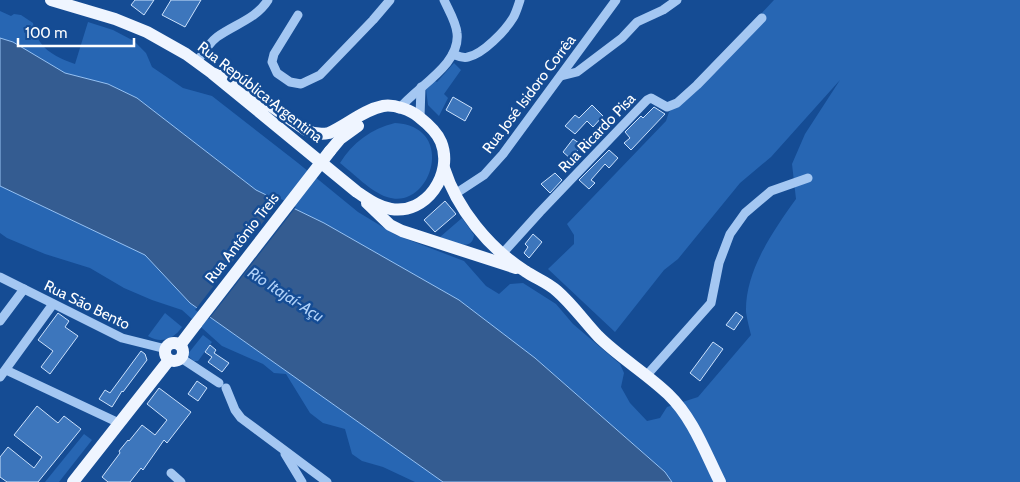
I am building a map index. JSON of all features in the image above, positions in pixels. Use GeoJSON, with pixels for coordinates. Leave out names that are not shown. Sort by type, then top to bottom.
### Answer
{"type":"FeatureCollection","features":[{"type":"Feature","properties":{"kind":"main road","name":"Rua República Argentina"},"geometry":{"type":"LineString","coordinates":[[51,0],[114,19],[147,32],[197,62],[358,192]]}},
{"type":"Feature","properties":{"kind":"main road"},"geometry":{"type":"LineString","coordinates":[[212,73],[239,84],[314,134],[322,135],[328,133],[359,116],[379,108],[391,106],[410,111],[420,117],[430,126],[441,141],[444,168],[455,194],[485,237],[502,254],[524,271],[555,289],[568,300],[598,336],[680,406],[693,426],[720,482]]}},
{"type":"Feature","properties":{"kind":"main road","name":"Rua Antônio Treis"},"geometry":{"type":"LineString","coordinates":[[72,482],[340,139],[350,130],[381,114],[399,109]]}},
{"type":"Feature","properties":{"kind":"main road"},"geometry":{"type":"LineString","coordinates":[[358,192],[384,208],[392,210],[408,208],[427,198],[436,187],[444,168]]}},
{"type":"Feature","properties":{"kind":"main road"},"geometry":{"type":"LineString","coordinates":[[358,192],[380,217],[402,231],[524,271]]}},
{"type":"Feature","properties":{"kind":"main road"},"geometry":{"type":"LineString","coordinates":[[466,253],[480,251],[485,243],[485,237]]}},
{"type":"Feature","properties":{"kind":"street"},"geometry":{"type":"LineString","coordinates":[[197,62],[216,37],[263,9],[268,0]]}},
{"type":"Feature","properties":{"kind":"street"},"geometry":{"type":"LineString","coordinates":[[298,15],[274,54],[272,62],[277,73],[290,82],[301,84],[320,75],[390,0]]}},
{"type":"Feature","properties":{"kind":"street"},"geometry":{"type":"LineString","coordinates":[[453,54],[462,58],[469,57],[492,42],[513,18],[520,0]]}},
{"type":"Feature","properties":{"kind":"street","name":"Rua José Isidoro Corrêa"},"geometry":{"type":"LineString","coordinates":[[455,194],[484,175],[503,154],[616,0]]}},
{"type":"Feature","properties":{"kind":"street"},"geometry":{"type":"LineString","coordinates":[[560,76],[576,72],[622,38],[637,22],[663,10],[677,0]]}},
{"type":"Feature","properties":{"kind":"street"},"geometry":{"type":"LineString","coordinates":[[399,109],[448,63],[453,54],[457,42],[457,32],[448,2]]}},
{"type":"Feature","properties":{"kind":"street","name":"Rua Ricardo Pisa"},"geometry":{"type":"LineString","coordinates":[[502,254],[647,100],[651,98],[667,107],[677,103],[762,18]]}},
{"type":"Feature","properties":{"kind":"street"},"geometry":{"type":"LineString","coordinates":[[420,117],[421,88]]}},
{"type":"Feature","properties":{"kind":"street"},"geometry":{"type":"LineString","coordinates":[[646,376],[711,303],[720,263],[730,234],[746,213],[772,191],[808,178]]}},
{"type":"Feature","properties":{"kind":"street","name":"Rua São Bento"},"geometry":{"type":"LineString","coordinates":[[0,277],[126,340],[174,353]]}},
{"type":"Feature","properties":{"kind":"street"},"geometry":{"type":"LineString","coordinates":[[0,321],[24,289]]}},
{"type":"Feature","properties":{"kind":"street"},"geometry":{"type":"LineString","coordinates":[[53,304],[3,374],[119,423]]}},
{"type":"Feature","properties":{"kind":"street"},"geometry":{"type":"LineString","coordinates":[[174,353],[223,386],[241,418],[327,482]]}},
{"type":"Feature","properties":{"kind":"street"},"geometry":{"type":"LineString","coordinates":[[283,450],[302,482]]}},
{"type":"Feature","properties":{"kind":"street"},"geometry":{"type":"LineString","coordinates":[[171,473],[181,482]]}},
{"type":"Feature","properties":{"kind":"shaded area"},"geometry":{"type":"Polygon","coordinates":[[[774,0],[1020,0],[1020,482],[672,482],[665,472],[535,358],[459,300],[324,223],[256,190],[137,98],[108,84],[65,73],[13,42],[0,38],[0,11],[11,16],[14,14],[21,15],[33,23],[38,39],[47,50],[75,64],[88,22],[113,30],[134,41],[146,53],[152,67],[183,88],[212,96],[358,212],[396,235],[464,261],[486,286],[499,294],[510,284],[523,283],[556,304],[573,324],[620,364],[624,373],[621,387],[630,403],[647,421],[660,418],[667,407],[698,397],[751,335],[746,312],[750,282],[755,267],[778,224],[796,199],[792,164],[805,134],[840,80],[771,157],[740,183],[678,259],[664,270],[615,332],[548,269],[574,244],[574,235],[567,224],[666,121],[669,112],[774,0]]]}},
{"type":"Feature","properties":{"kind":"shaded area"},"geometry":{"type":"Polygon","coordinates":[[[454,63],[461,70],[444,94],[448,98],[439,116],[428,105],[426,89],[433,80],[437,82],[454,63]]]}},
{"type":"Feature","properties":{"kind":"shaded area"},"geometry":{"type":"Polygon","coordinates":[[[395,123],[415,128],[427,138],[432,152],[431,167],[425,181],[416,192],[403,198],[381,195],[340,163],[345,155],[363,137],[395,123]]]}},
{"type":"Feature","properties":{"kind":"shaded area"},"geometry":{"type":"Polygon","coordinates":[[[0,186],[145,255],[190,303],[443,482],[415,482],[383,467],[362,461],[352,454],[345,429],[323,423],[310,413],[286,374],[274,373],[263,364],[222,346],[182,310],[124,288],[90,268],[45,254],[7,238],[0,233],[0,186]]]}},
{"type":"Feature","properties":{"kind":"shaded area"},"geometry":{"type":"Polygon","coordinates":[[[462,218],[474,235],[470,243],[466,245],[456,243],[440,237],[462,218]]]}},
{"type":"Feature","properties":{"kind":"shaded area"},"geometry":{"type":"Polygon","coordinates":[[[165,313],[182,327],[175,335],[167,339],[158,340],[148,336],[165,313]]]}},
{"type":"Feature","properties":{"kind":"shaded area"},"geometry":{"type":"Polygon","coordinates":[[[203,335],[212,342],[198,361],[194,361],[187,355],[203,335]]]}},
{"type":"Feature","properties":{"kind":"shaded area"},"geometry":{"type":"Polygon","coordinates":[[[84,434],[92,440],[59,482],[45,482],[84,434]]]}},
{"type":"Feature","properties":{"kind":"water","name":"Rio Itajaí-Açu"},"geometry":{"type":"Polygon","coordinates":[[[0,38],[13,42],[65,73],[108,84],[137,98],[256,190],[324,223],[459,300],[535,358],[665,472],[672,482],[443,482],[190,303],[145,255],[0,186],[0,38]]]}},
{"type":"Feature","properties":{"kind":"pier"},"geometry":{"type":"Polygon","coordinates":[[[281,199],[296,207],[209,319],[195,310],[281,199]]]}},
{"type":"Feature","properties":{"kind":"building"},"geometry":{"type":"Polygon","coordinates":[[[135,0],[154,0],[144,15],[131,5],[135,0]]]}},
{"type":"Feature","properties":{"kind":"building"},"geometry":{"type":"Polygon","coordinates":[[[171,0],[201,0],[185,27],[162,15],[171,0]]]}},
{"type":"Feature","properties":{"kind":"building"},"geometry":{"type":"Polygon","coordinates":[[[453,97],[472,108],[465,121],[446,110],[453,97]]]}},
{"type":"Feature","properties":{"kind":"building"},"geometry":{"type":"Polygon","coordinates":[[[592,105],[603,116],[593,127],[587,121],[575,134],[565,126],[575,115],[579,118],[592,105]]]}},
{"type":"Feature","properties":{"kind":"building"},"geometry":{"type":"Polygon","coordinates":[[[654,107],[665,114],[631,150],[624,143],[630,138],[625,132],[641,116],[643,118],[654,107]]]}},
{"type":"Feature","properties":{"kind":"building"},"geometry":{"type":"Polygon","coordinates":[[[573,139],[582,145],[571,159],[563,152],[573,139]]]}},
{"type":"Feature","properties":{"kind":"building"},"geometry":{"type":"Polygon","coordinates":[[[609,150],[618,158],[609,168],[605,164],[591,180],[595,183],[589,189],[579,180],[609,150]]]}},
{"type":"Feature","properties":{"kind":"building"},"geometry":{"type":"Polygon","coordinates":[[[555,173],[562,180],[550,193],[541,184],[555,173]]]}},
{"type":"Feature","properties":{"kind":"building"},"geometry":{"type":"Polygon","coordinates":[[[445,201],[456,214],[435,232],[424,220],[445,201]]]}},
{"type":"Feature","properties":{"kind":"building"},"geometry":{"type":"Polygon","coordinates":[[[533,234],[542,242],[529,258],[524,253],[528,247],[525,244],[533,234]]]}},
{"type":"Feature","properties":{"kind":"building"},"geometry":{"type":"Polygon","coordinates":[[[736,312],[743,317],[734,330],[726,325],[736,312]]]}},
{"type":"Feature","properties":{"kind":"building"},"geometry":{"type":"Polygon","coordinates":[[[58,313],[69,321],[65,327],[78,336],[50,374],[41,367],[53,351],[38,340],[58,313]]]}},
{"type":"Feature","properties":{"kind":"building"},"geometry":{"type":"Polygon","coordinates":[[[713,342],[723,349],[700,381],[690,373],[713,342]]]}},
{"type":"Feature","properties":{"kind":"building"},"geometry":{"type":"Polygon","coordinates":[[[210,345],[216,350],[214,353],[229,363],[222,372],[208,362],[212,357],[205,352],[210,345]]]}},
{"type":"Feature","properties":{"kind":"building"},"geometry":{"type":"Polygon","coordinates":[[[141,351],[145,354],[147,360],[122,391],[112,407],[99,399],[105,390],[110,393],[141,351]]]}},
{"type":"Feature","properties":{"kind":"building"},"geometry":{"type":"Polygon","coordinates":[[[197,381],[207,388],[198,401],[188,394],[197,381]]]}},
{"type":"Feature","properties":{"kind":"building"},"geometry":{"type":"Polygon","coordinates":[[[159,388],[191,412],[167,443],[164,440],[143,470],[141,468],[130,482],[108,482],[102,477],[120,453],[119,451],[142,425],[155,435],[167,420],[147,404],[159,388]]]}},
{"type":"Feature","properties":{"kind":"building"},"geometry":{"type":"Polygon","coordinates":[[[37,406],[58,423],[64,416],[81,429],[38,482],[7,482],[0,477],[0,457],[8,447],[34,468],[42,457],[14,435],[37,406]]]}}]}
